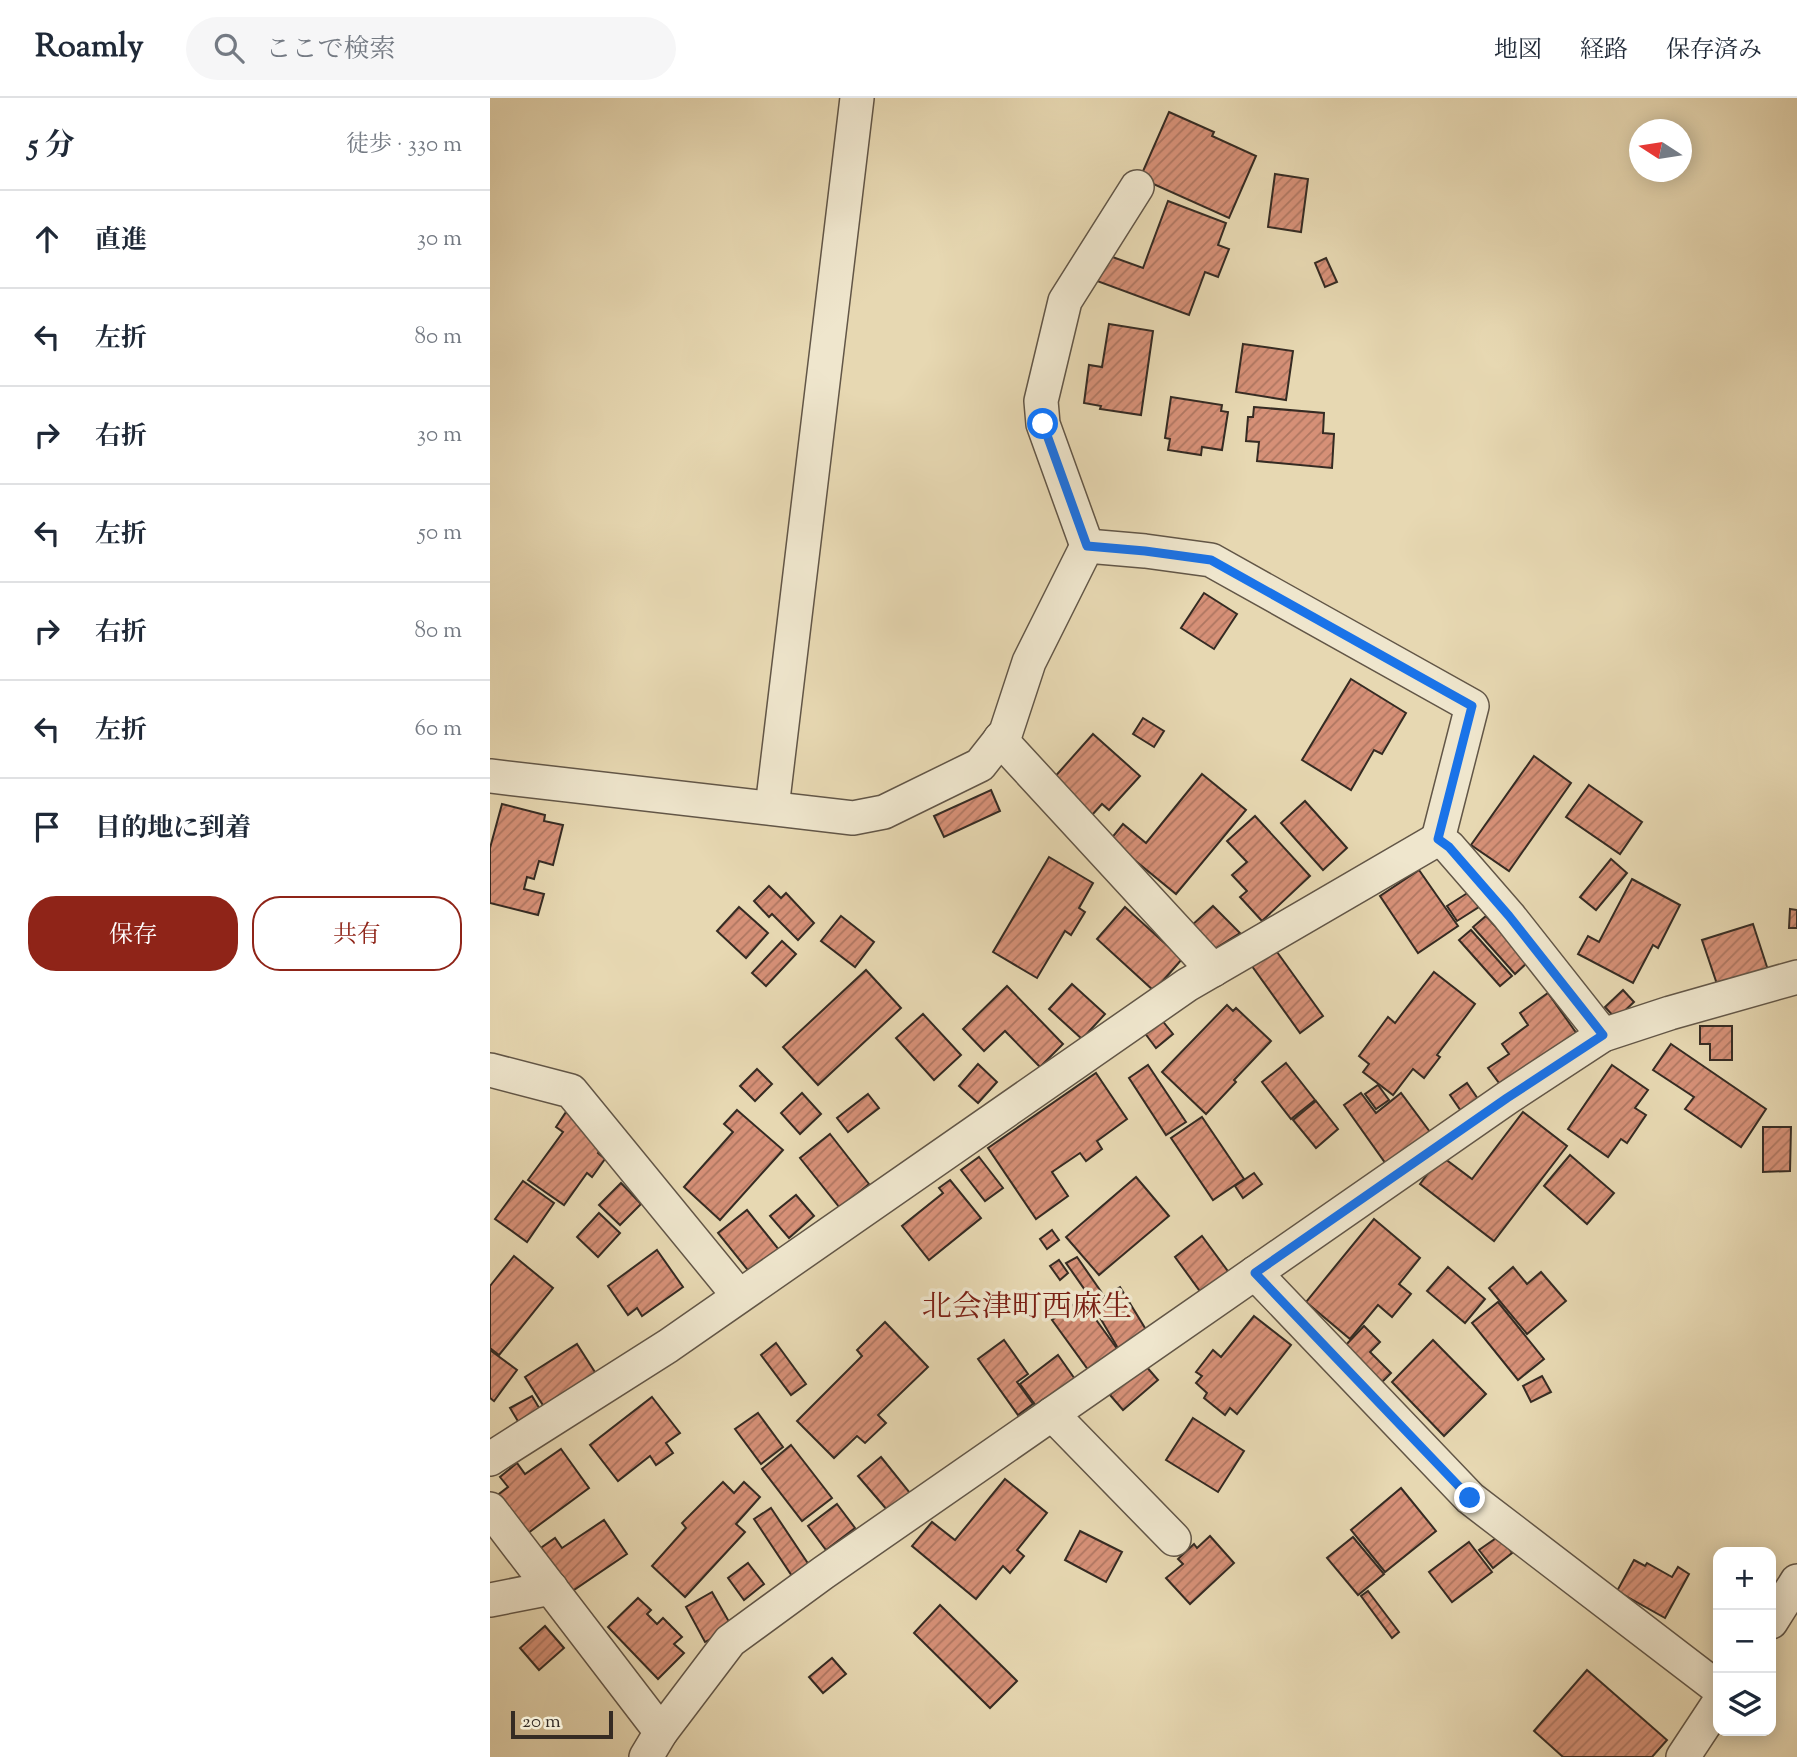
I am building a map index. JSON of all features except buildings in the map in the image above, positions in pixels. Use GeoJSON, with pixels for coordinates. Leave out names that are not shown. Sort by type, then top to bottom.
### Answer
{"type":"FeatureCollection","features":[{"type":"Feature","properties":{"kind":"street"},"geometry":{"type":"LineString","coordinates":[[772,808],[857,98]]}},
{"type":"Feature","properties":{"kind":"street"},"geometry":{"type":"LineString","coordinates":[[490,778],[853,818],[884,812],[980,765],[1006,732],[1029,662],[1087,546],[1043,424],[1041,401],[1065,301],[1137,187]]}},
{"type":"Feature","properties":{"kind":"street"},"geometry":{"type":"LineString","coordinates":[[490,1459],[668,1346],[1154,1008],[1213,970],[1438,839],[1472,706],[1211,560],[1087,546]]}},
{"type":"Feature","properties":{"kind":"street"},"geometry":{"type":"LineString","coordinates":[[1000,739],[1213,970]]}},
{"type":"Feature","properties":{"kind":"street"},"geometry":{"type":"LineString","coordinates":[[1438,839],[1449,847],[1509,916],[1603,1035]]}},
{"type":"Feature","properties":{"kind":"street"},"geometry":{"type":"LineString","coordinates":[[490,1509],[551,1588],[654,1744],[730,1641],[786,1599],[1507,1098],[1603,1035],[1797,977]]}},
{"type":"Feature","properties":{"kind":"street"},"geometry":{"type":"LineString","coordinates":[[490,1070],[571,1091],[738,1296]]}},
{"type":"Feature","properties":{"kind":"street"},"geometry":{"type":"LineString","coordinates":[[1255,1273],[1470,1498],[1713,1684]]}},
{"type":"Feature","properties":{"kind":"street"},"geometry":{"type":"LineString","coordinates":[[1052,1414],[1174,1539]]}},
{"type":"Feature","properties":{"kind":"street"},"geometry":{"type":"LineString","coordinates":[[1776,1614],[1797,1581]]}},
{"type":"Feature","properties":{"kind":"street"},"geometry":{"type":"LineString","coordinates":[[490,1600],[551,1588]]}},
{"type":"Feature","properties":{"kind":"street"},"geometry":{"type":"LineString","coordinates":[[1683,1757],[1713,1712]]}},
{"type":"Feature","properties":{"kind":"district","name":"北会津町西麻生"},"geometry":{"type":"Point","coordinates":[1027,1306]}},
{"type":"Feature","properties":{"kind":"route"},"geometry":{"type":"LineString","coordinates":[[1043,424],[1087,546],[1211,560],[1472,706],[1438,839],[1449,847],[1509,916],[1603,1035],[1507,1098],[1255,1273],[1470,1498]]}}]}
